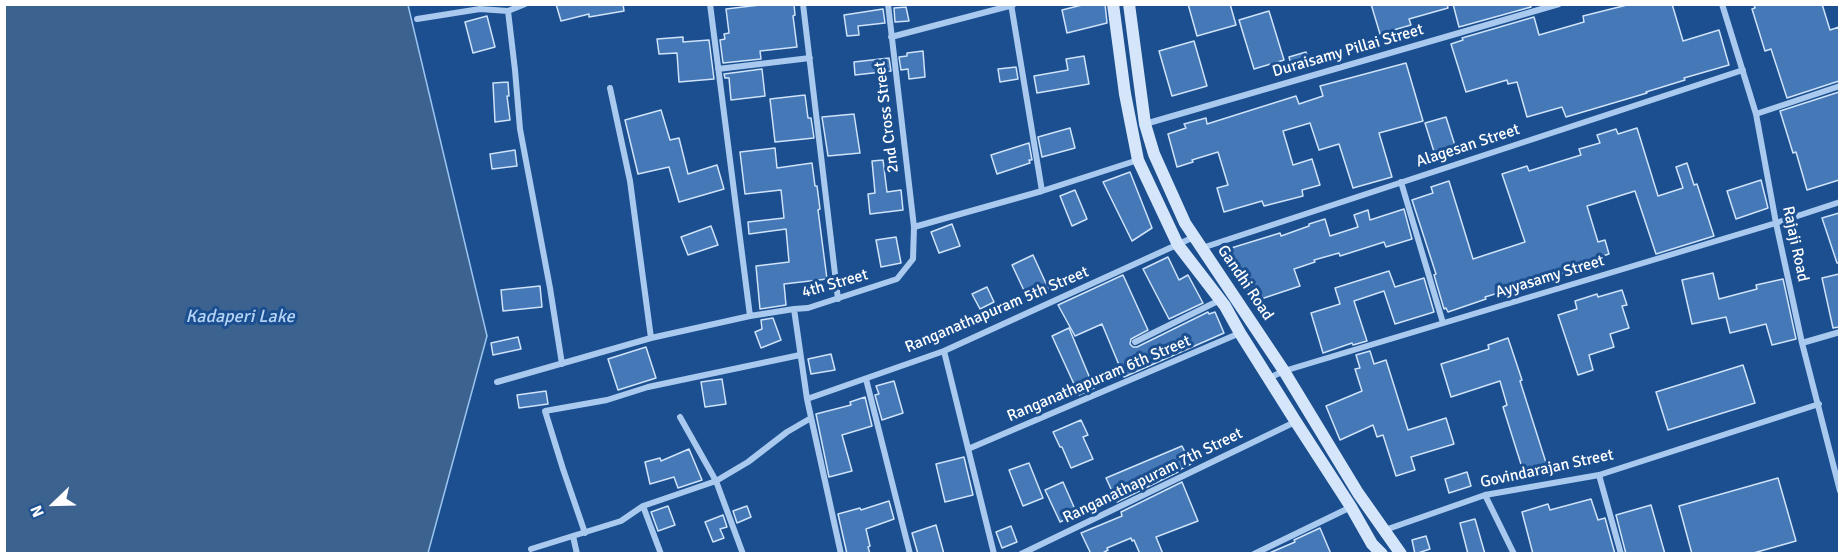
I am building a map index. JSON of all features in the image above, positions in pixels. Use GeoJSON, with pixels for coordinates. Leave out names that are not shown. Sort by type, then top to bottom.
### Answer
{"type":"FeatureCollection","features":[{"type":"Feature","properties":{"kind":"main road","name":"Gandhi Road"},"geometry":{"type":"LineString","coordinates":[[1113,4],[1125,94],[1138,160],[1178,245],[1221,300],[1351,507],[1371,549],[1382,554]]}},
{"type":"Feature","properties":{"kind":"main road","name":"Gandhi Road"},"geometry":{"type":"LineString","coordinates":[[1128,4],[1145,124],[1154,154],[1185,223],[1284,371],[1358,493],[1401,554]]}},
{"type":"Feature","properties":{"kind":"main road"},"geometry":{"type":"LineString","coordinates":[[1371,549],[1385,530]]}},
{"type":"Feature","properties":{"kind":"street"},"geometry":{"type":"LineString","coordinates":[[417,19],[480,9],[508,11],[525,4]]}},
{"type":"Feature","properties":{"kind":"street"},"geometry":{"type":"LineString","coordinates":[[710,4],[750,316]]}},
{"type":"Feature","properties":{"kind":"street"},"geometry":{"type":"LineString","coordinates":[[803,4],[838,299]]}},
{"type":"Feature","properties":{"kind":"street","name":"2nd Cross Street"},"geometry":{"type":"LineString","coordinates":[[888,4],[914,227]]}},
{"type":"Feature","properties":{"kind":"street","name":"Duraisamy Pillai Street"},"geometry":{"type":"LineString","coordinates":[[1145,124],[1559,4]]}},
{"type":"Feature","properties":{"kind":"street","name":"Rajaji Road"},"geometry":{"type":"LineString","coordinates":[[1722,4],[1756,114],[1776,223],[1802,343],[1838,477],[1839,491]]}},
{"type":"Feature","properties":{"kind":"street"},"geometry":{"type":"LineString","coordinates":[[891,37],[1012,5],[1042,191]]}},
{"type":"Feature","properties":{"kind":"street"},"geometry":{"type":"LineString","coordinates":[[508,11],[520,129],[562,364]]}},
{"type":"Feature","properties":{"kind":"street"},"geometry":{"type":"LineString","coordinates":[[718,69],[810,58]]}},
{"type":"Feature","properties":{"kind":"street","name":"Alagesan Street"},"geometry":{"type":"LineString","coordinates":[[1202,248],[1743,70]]}},
{"type":"Feature","properties":{"kind":"street"},"geometry":{"type":"LineString","coordinates":[[1756,114],[1839,86]]}},
{"type":"Feature","properties":{"kind":"street"},"geometry":{"type":"LineString","coordinates":[[610,88],[630,181],[651,338]]}},
{"type":"Feature","properties":{"kind":"street"},"geometry":{"type":"LineString","coordinates":[[914,227],[1042,191],[1138,160]]}},
{"type":"Feature","properties":{"kind":"street"},"geometry":{"type":"LineString","coordinates":[[1401,183],[1443,323]]}},
{"type":"Feature","properties":{"kind":"street","name":"Ayyasamy Street"},"geometry":{"type":"LineString","coordinates":[[1269,378],[1284,371],[1839,202]]}},
{"type":"Feature","properties":{"kind":"street","name":"4th Street"},"geometry":{"type":"LineString","coordinates":[[497,382],[651,338],[750,316],[808,308],[897,279],[913,259],[914,227]]}},
{"type":"Feature","properties":{"kind":"street","name":"Ranganathapuram 5th Street"},"geometry":{"type":"LineString","coordinates":[[807,399],[944,351],[1194,237]]}},
{"type":"Feature","properties":{"kind":"street"},"geometry":{"type":"LineString","coordinates":[[1135,342],[1221,300]]}},
{"type":"Feature","properties":{"kind":"street"},"geometry":{"type":"LineString","coordinates":[[794,309],[807,399],[841,554]]}},
{"type":"Feature","properties":{"kind":"street"},"geometry":{"type":"LineString","coordinates":[[1802,343],[1839,332]]}},
{"type":"Feature","properties":{"kind":"street","name":"Ranganathapuram 6th Street"},"geometry":{"type":"LineString","coordinates":[[968,449],[1240,333]]}},
{"type":"Feature","properties":{"kind":"street"},"geometry":{"type":"LineString","coordinates":[[944,351],[994,554]]}},
{"type":"Feature","properties":{"kind":"street"},"geometry":{"type":"LineString","coordinates":[[585,533],[545,411],[607,400],[648,387],[800,355]]}},
{"type":"Feature","properties":{"kind":"street"},"geometry":{"type":"LineString","coordinates":[[866,379],[910,554]]}},
{"type":"Feature","properties":{"kind":"street","name":"Govindarajan Street"},"geometry":{"type":"LineString","coordinates":[[1385,530],[1485,495],[1599,475],[1819,404]]}},
{"type":"Feature","properties":{"kind":"street"},"geometry":{"type":"LineString","coordinates":[[680,417],[716,481],[743,554]]}},
{"type":"Feature","properties":{"kind":"street"},"geometry":{"type":"LineString","coordinates":[[531,549],[621,521],[643,506],[716,481],[748,462],[787,432],[811,418]]}},
{"type":"Feature","properties":{"kind":"street","name":"Ranganathapuram 7th Street"},"geometry":{"type":"LineString","coordinates":[[1021,554],[1296,422]]}},
{"type":"Feature","properties":{"kind":"street"},"geometry":{"type":"LineString","coordinates":[[1599,475],[1621,554]]}},
{"type":"Feature","properties":{"kind":"street"},"geometry":{"type":"LineString","coordinates":[[1485,495],[1514,554]]}},
{"type":"Feature","properties":{"kind":"street"},"geometry":{"type":"LineString","coordinates":[[643,506],[661,554]]}},
{"type":"Feature","properties":{"kind":"street"},"geometry":{"type":"LineString","coordinates":[[1254,554],[1351,507]]}},
{"type":"Feature","properties":{"kind":"street"},"geometry":{"type":"LineString","coordinates":[[573,536],[577,554]]}},
{"type":"Feature","properties":{"kind":"water","name":"Kadaperi Lake"},"geometry":{"type":"Polygon","coordinates":[[[4,5],[408,5],[487,336],[428,553],[5,553],[4,5]]]}},
{"type":"Feature","properties":{"kind":"building"},"geometry":{"type":"Polygon","coordinates":[[[556,4],[623,4],[624,11],[589,17],[589,14],[561,21],[556,4]]]}},
{"type":"Feature","properties":{"kind":"building"},"geometry":{"type":"Polygon","coordinates":[[[768,4],[794,4],[795,15],[793,16],[797,47],[760,51],[761,59],[723,63],[720,40],[725,39],[724,34],[729,33],[726,9],[768,4]]]}},
{"type":"Feature","properties":{"kind":"building"},"geometry":{"type":"Polygon","coordinates":[[[1086,4],[1105,4],[1107,23],[1067,33],[1062,10],[1086,4]]]}},
{"type":"Feature","properties":{"kind":"building"},"geometry":{"type":"Polygon","coordinates":[[[1188,4],[1230,4],[1236,25],[1197,36],[1188,4]]]}},
{"type":"Feature","properties":{"kind":"building"},"geometry":{"type":"Polygon","coordinates":[[[1371,4],[1447,4],[1448,8],[1409,19],[1411,25],[1380,34],[1371,4]]]}},
{"type":"Feature","properties":{"kind":"building"},"geometry":{"type":"Polygon","coordinates":[[[1453,4],[1530,4],[1531,7],[1459,27],[1453,4]]]}},
{"type":"Feature","properties":{"kind":"building"},"geometry":{"type":"Polygon","coordinates":[[[1631,4],[1672,4],[1683,41],[1719,30],[1729,65],[1566,117],[1562,107],[1527,117],[1517,82],[1508,84],[1507,80],[1466,92],[1451,44],[1463,40],[1462,38],[1534,17],[1539,35],[1584,22],[1583,16],[1631,4]]]}},
{"type":"Feature","properties":{"kind":"building"},"geometry":{"type":"Polygon","coordinates":[[[1754,4],[1822,4],[1830,30],[1839,27],[1839,81],[1787,98],[1771,49],[1765,51],[1752,9],[1755,8],[1754,4]]]}},
{"type":"Feature","properties":{"kind":"building"},"geometry":{"type":"Polygon","coordinates":[[[906,7],[909,21],[895,22],[894,8],[906,7]]]}},
{"type":"Feature","properties":{"kind":"building"},"geometry":{"type":"Polygon","coordinates":[[[883,9],[885,23],[858,26],[859,35],[847,36],[844,15],[883,9]]]}},
{"type":"Feature","properties":{"kind":"building"},"geometry":{"type":"Polygon","coordinates":[[[1269,11],[1284,60],[1254,69],[1239,20],[1269,11]]]}},
{"type":"Feature","properties":{"kind":"building"},"geometry":{"type":"Polygon","coordinates":[[[487,16],[495,47],[473,53],[465,22],[487,16]]]}},
{"type":"Feature","properties":{"kind":"building"},"geometry":{"type":"Polygon","coordinates":[[[683,37],[683,42],[709,40],[714,79],[679,82],[677,53],[659,54],[657,39],[683,37]]]}},
{"type":"Feature","properties":{"kind":"building"},"geometry":{"type":"Polygon","coordinates":[[[1194,41],[1207,86],[1172,96],[1159,51],[1194,41]]]}},
{"type":"Feature","properties":{"kind":"building"},"geometry":{"type":"Polygon","coordinates":[[[923,51],[925,77],[909,79],[908,69],[901,70],[899,57],[907,56],[907,53],[923,51]]]}},
{"type":"Feature","properties":{"kind":"building"},"geometry":{"type":"Polygon","coordinates":[[[1306,52],[1311,67],[1293,72],[1289,57],[1306,52]]]}},
{"type":"Feature","properties":{"kind":"building"},"geometry":{"type":"Polygon","coordinates":[[[1084,56],[1089,84],[1037,93],[1034,76],[1068,70],[1066,59],[1084,56]]]}},
{"type":"Feature","properties":{"kind":"building"},"geometry":{"type":"Polygon","coordinates":[[[889,58],[891,71],[855,75],[854,62],[889,58]]]}},
{"type":"Feature","properties":{"kind":"building"},"geometry":{"type":"Polygon","coordinates":[[[1406,63],[1423,121],[1379,133],[1392,177],[1353,188],[1339,144],[1319,150],[1310,123],[1283,131],[1293,165],[1312,159],[1320,185],[1302,190],[1303,196],[1264,206],[1262,201],[1224,212],[1217,188],[1228,185],[1218,152],[1177,167],[1168,134],[1186,128],[1184,124],[1206,118],[1207,124],[1296,96],[1299,104],[1323,96],[1320,86],[1406,63]]]}},
{"type":"Feature","properties":{"kind":"building"},"geometry":{"type":"Polygon","coordinates":[[[1016,67],[1018,79],[1000,82],[998,69],[1016,67]]]}},
{"type":"Feature","properties":{"kind":"building"},"geometry":{"type":"Polygon","coordinates":[[[762,69],[765,96],[731,100],[729,78],[725,78],[724,74],[762,69]]]}},
{"type":"Feature","properties":{"kind":"building"},"geometry":{"type":"Polygon","coordinates":[[[508,82],[510,120],[495,122],[493,83],[508,82]]]}},
{"type":"Feature","properties":{"kind":"building"},"geometry":{"type":"Polygon","coordinates":[[[1839,92],[1839,180],[1807,190],[1796,152],[1793,153],[1780,111],[1839,92]]]}},
{"type":"Feature","properties":{"kind":"building"},"geometry":{"type":"Polygon","coordinates":[[[805,95],[814,138],[775,142],[770,99],[805,95]]]}},
{"type":"Feature","properties":{"kind":"building"},"geometry":{"type":"Polygon","coordinates":[[[661,110],[670,140],[679,138],[688,174],[717,165],[724,189],[679,202],[669,167],[638,174],[625,120],[661,110]]]}},
{"type":"Feature","properties":{"kind":"building"},"geometry":{"type":"Polygon","coordinates":[[[854,114],[860,153],[828,156],[822,117],[854,114]]]}},
{"type":"Feature","properties":{"kind":"building"},"geometry":{"type":"Polygon","coordinates":[[[1446,117],[1457,152],[1436,158],[1425,123],[1446,117]]]}},
{"type":"Feature","properties":{"kind":"building"},"geometry":{"type":"Polygon","coordinates":[[[1070,128],[1075,148],[1042,157],[1038,137],[1070,128]]]}},
{"type":"Feature","properties":{"kind":"building"},"geometry":{"type":"Polygon","coordinates":[[[1637,128],[1658,196],[1683,188],[1676,167],[1687,163],[1694,185],[1697,184],[1714,236],[1656,254],[1635,191],[1587,206],[1598,242],[1605,240],[1609,254],[1562,269],[1564,273],[1485,297],[1486,299],[1448,312],[1446,308],[1444,309],[1434,275],[1436,274],[1412,200],[1433,193],[1431,187],[1449,181],[1473,259],[1525,242],[1502,174],[1527,166],[1529,171],[1581,155],[1579,149],[1600,143],[1597,135],[1616,129],[1618,134],[1637,128]]]}},
{"type":"Feature","properties":{"kind":"building"},"geometry":{"type":"Polygon","coordinates":[[[1029,143],[1032,160],[1029,160],[1030,163],[997,174],[991,155],[1029,143]]]}},
{"type":"Feature","properties":{"kind":"building"},"geometry":{"type":"Polygon","coordinates":[[[775,148],[777,168],[812,163],[820,209],[818,210],[827,279],[784,284],[786,305],[760,309],[756,266],[789,262],[786,229],[749,234],[748,222],[784,218],[781,190],[745,194],[740,152],[775,148]]]}},
{"type":"Feature","properties":{"kind":"building"},"geometry":{"type":"Polygon","coordinates":[[[515,150],[517,166],[492,169],[490,154],[515,150]]]}},
{"type":"Feature","properties":{"kind":"building"},"geometry":{"type":"Polygon","coordinates":[[[883,160],[887,192],[901,190],[903,210],[870,214],[868,194],[875,193],[872,161],[883,160]]]}},
{"type":"Feature","properties":{"kind":"building"},"geometry":{"type":"Polygon","coordinates":[[[1130,172],[1152,228],[1132,241],[1103,182],[1130,172]]]}},
{"type":"Feature","properties":{"kind":"building"},"geometry":{"type":"Polygon","coordinates":[[[1761,180],[1768,208],[1736,219],[1727,191],[1761,180]]]}},
{"type":"Feature","properties":{"kind":"building"},"geometry":{"type":"Polygon","coordinates":[[[1075,190],[1087,219],[1072,226],[1060,196],[1075,190]]]}},
{"type":"Feature","properties":{"kind":"building"},"geometry":{"type":"Polygon","coordinates":[[[1404,209],[1412,239],[1386,247],[1384,242],[1340,256],[1339,253],[1314,260],[1315,262],[1294,269],[1300,286],[1252,302],[1243,274],[1237,276],[1228,249],[1280,233],[1281,236],[1325,219],[1330,236],[1358,227],[1354,215],[1368,210],[1370,220],[1404,209]]]}},
{"type":"Feature","properties":{"kind":"building"},"geometry":{"type":"Polygon","coordinates":[[[1839,213],[1839,263],[1837,263],[1822,218],[1839,213]]]}},
{"type":"Feature","properties":{"kind":"building"},"geometry":{"type":"Polygon","coordinates":[[[952,224],[960,246],[939,253],[931,232],[952,224]]]}},
{"type":"Feature","properties":{"kind":"building"},"geometry":{"type":"Polygon","coordinates":[[[711,226],[718,245],[688,255],[681,237],[711,226]]]}},
{"type":"Feature","properties":{"kind":"building"},"geometry":{"type":"Polygon","coordinates":[[[896,237],[901,263],[881,267],[876,240],[896,237]]]}},
{"type":"Feature","properties":{"kind":"building"},"geometry":{"type":"Polygon","coordinates":[[[1033,255],[1049,290],[1028,299],[1012,265],[1033,255]]]}},
{"type":"Feature","properties":{"kind":"building"},"geometry":{"type":"Polygon","coordinates":[[[1168,257],[1179,280],[1188,275],[1203,303],[1169,319],[1143,269],[1168,257]]]}},
{"type":"Feature","properties":{"kind":"building"},"geometry":{"type":"Polygon","coordinates":[[[1389,271],[1395,287],[1424,278],[1434,312],[1395,324],[1384,291],[1354,301],[1367,341],[1353,345],[1352,343],[1323,353],[1311,313],[1340,304],[1335,288],[1389,271]]]}},
{"type":"Feature","properties":{"kind":"building"},"geometry":{"type":"Polygon","coordinates":[[[1713,273],[1719,299],[1757,289],[1756,285],[1783,279],[1796,339],[1772,345],[1766,324],[1730,333],[1726,317],[1692,324],[1682,280],[1713,273]]]}},
{"type":"Feature","properties":{"kind":"building"},"geometry":{"type":"Polygon","coordinates":[[[1839,274],[1839,327],[1833,328],[1822,278],[1839,274]]]}},
{"type":"Feature","properties":{"kind":"building"},"geometry":{"type":"Polygon","coordinates":[[[1123,275],[1148,330],[1131,339],[1130,344],[1133,347],[1208,312],[1209,314],[1215,312],[1224,333],[1124,377],[1102,324],[1075,336],[1058,305],[1123,275]]]}},
{"type":"Feature","properties":{"kind":"building"},"geometry":{"type":"Polygon","coordinates":[[[540,286],[542,307],[503,311],[501,290],[540,286]]]}},
{"type":"Feature","properties":{"kind":"building"},"geometry":{"type":"Polygon","coordinates":[[[987,287],[994,302],[980,309],[972,294],[987,287]]]}},
{"type":"Feature","properties":{"kind":"building"},"geometry":{"type":"Polygon","coordinates":[[[1622,290],[1627,305],[1622,306],[1629,328],[1610,334],[1614,347],[1589,355],[1593,370],[1578,375],[1558,315],[1577,309],[1575,301],[1597,294],[1598,297],[1622,290]]]}},
{"type":"Feature","properties":{"kind":"building"},"geometry":{"type":"Polygon","coordinates":[[[773,318],[781,340],[761,348],[755,332],[762,329],[761,320],[773,318]]]}},
{"type":"Feature","properties":{"kind":"building"},"geometry":{"type":"Polygon","coordinates":[[[1069,328],[1094,388],[1079,395],[1052,336],[1069,328]]]}},
{"type":"Feature","properties":{"kind":"building"},"geometry":{"type":"Polygon","coordinates":[[[518,337],[521,349],[493,355],[491,343],[518,337]]]}},
{"type":"Feature","properties":{"kind":"building"},"geometry":{"type":"Polygon","coordinates":[[[1508,338],[1548,469],[1525,477],[1503,407],[1507,405],[1500,381],[1451,397],[1441,364],[1489,349],[1488,345],[1508,338]]]}},
{"type":"Feature","properties":{"kind":"building"},"geometry":{"type":"Polygon","coordinates":[[[646,347],[656,378],[618,390],[608,359],[646,347]]]}},
{"type":"Feature","properties":{"kind":"building"},"geometry":{"type":"Polygon","coordinates":[[[1370,351],[1374,364],[1386,360],[1408,430],[1446,418],[1454,444],[1411,457],[1415,470],[1396,476],[1383,435],[1377,437],[1373,425],[1340,440],[1326,406],[1362,391],[1355,369],[1360,368],[1356,355],[1370,351]]]}},
{"type":"Feature","properties":{"kind":"building"},"geometry":{"type":"Polygon","coordinates":[[[831,354],[835,370],[811,374],[808,359],[831,354]]]}},
{"type":"Feature","properties":{"kind":"building"},"geometry":{"type":"Polygon","coordinates":[[[1743,365],[1755,403],[1668,430],[1656,392],[1743,365]]]}},
{"type":"Feature","properties":{"kind":"building"},"geometry":{"type":"Polygon","coordinates":[[[722,379],[726,404],[705,407],[701,382],[722,379]]]}},
{"type":"Feature","properties":{"kind":"building"},"geometry":{"type":"Polygon","coordinates":[[[894,381],[903,413],[882,420],[875,395],[879,394],[876,386],[894,381]]]}},
{"type":"Feature","properties":{"kind":"building"},"geometry":{"type":"Polygon","coordinates":[[[546,391],[548,404],[519,408],[517,395],[546,391]]]}},
{"type":"Feature","properties":{"kind":"building"},"geometry":{"type":"Polygon","coordinates":[[[865,397],[872,426],[842,435],[852,471],[829,477],[816,414],[851,405],[850,402],[865,397]]]}},
{"type":"Feature","properties":{"kind":"building"},"geometry":{"type":"Polygon","coordinates":[[[1081,420],[1088,435],[1083,437],[1093,459],[1071,468],[1053,432],[1081,420]]]}},
{"type":"Feature","properties":{"kind":"building"},"geometry":{"type":"Polygon","coordinates":[[[1182,446],[1191,464],[1117,502],[1106,478],[1182,446]]]}},
{"type":"Feature","properties":{"kind":"building"},"geometry":{"type":"Polygon","coordinates":[[[689,449],[702,480],[678,488],[674,477],[650,484],[645,462],[660,458],[661,461],[689,449]]]}},
{"type":"Feature","properties":{"kind":"building"},"geometry":{"type":"Polygon","coordinates":[[[964,457],[973,495],[945,502],[936,464],[964,457]]]}},
{"type":"Feature","properties":{"kind":"building"},"geometry":{"type":"Polygon","coordinates":[[[1029,463],[1043,498],[1023,506],[1009,470],[1029,463]]]}},
{"type":"Feature","properties":{"kind":"building"},"geometry":{"type":"Polygon","coordinates":[[[1467,472],[1471,486],[1449,493],[1445,479],[1467,472]]]}},
{"type":"Feature","properties":{"kind":"building"},"geometry":{"type":"Polygon","coordinates":[[[1778,478],[1796,541],[1750,554],[1692,554],[1679,506],[1778,478]]]}},
{"type":"Feature","properties":{"kind":"building"},"geometry":{"type":"Polygon","coordinates":[[[1063,482],[1077,514],[1060,522],[1045,490],[1063,482]]]}},
{"type":"Feature","properties":{"kind":"building"},"geometry":{"type":"Polygon","coordinates":[[[1182,482],[1198,521],[1156,537],[1163,554],[1140,554],[1131,538],[1107,548],[1108,550],[1101,554],[1091,554],[1081,533],[1122,516],[1121,512],[1182,482]]]}},
{"type":"Feature","properties":{"kind":"building"},"geometry":{"type":"Polygon","coordinates":[[[1591,499],[1598,520],[1605,518],[1615,554],[1533,554],[1522,512],[1548,504],[1550,510],[1591,499]]]}},
{"type":"Feature","properties":{"kind":"building"},"geometry":{"type":"Polygon","coordinates":[[[889,501],[894,519],[866,529],[870,554],[847,554],[838,514],[860,508],[861,510],[889,501]]]}},
{"type":"Feature","properties":{"kind":"building"},"geometry":{"type":"Polygon","coordinates":[[[1651,505],[1665,554],[1626,554],[1616,515],[1651,505]]]}},
{"type":"Feature","properties":{"kind":"building"},"geometry":{"type":"Polygon","coordinates":[[[668,506],[675,525],[658,531],[651,512],[668,506]]]}},
{"type":"Feature","properties":{"kind":"building"},"geometry":{"type":"Polygon","coordinates":[[[747,506],[751,517],[737,523],[733,511],[747,506]]]}},
{"type":"Feature","properties":{"kind":"building"},"geometry":{"type":"Polygon","coordinates":[[[723,515],[727,527],[720,529],[724,538],[713,542],[705,522],[723,515]]]}},
{"type":"Feature","properties":{"kind":"building"},"geometry":{"type":"Polygon","coordinates":[[[1475,519],[1485,554],[1468,554],[1460,523],[1475,519]]]}},
{"type":"Feature","properties":{"kind":"building"},"geometry":{"type":"Polygon","coordinates":[[[936,525],[944,554],[918,554],[912,533],[936,525]]]}},
{"type":"Feature","properties":{"kind":"building"},"geometry":{"type":"Polygon","coordinates":[[[1011,526],[1017,542],[1002,548],[996,532],[1011,526]]]}},
{"type":"Feature","properties":{"kind":"building"},"geometry":{"type":"Polygon","coordinates":[[[1320,528],[1331,554],[1267,554],[1295,542],[1294,540],[1320,528]]]}},
{"type":"Feature","properties":{"kind":"building"},"geometry":{"type":"Polygon","coordinates":[[[1426,536],[1430,549],[1415,554],[1412,540],[1426,536]]]}}]}
